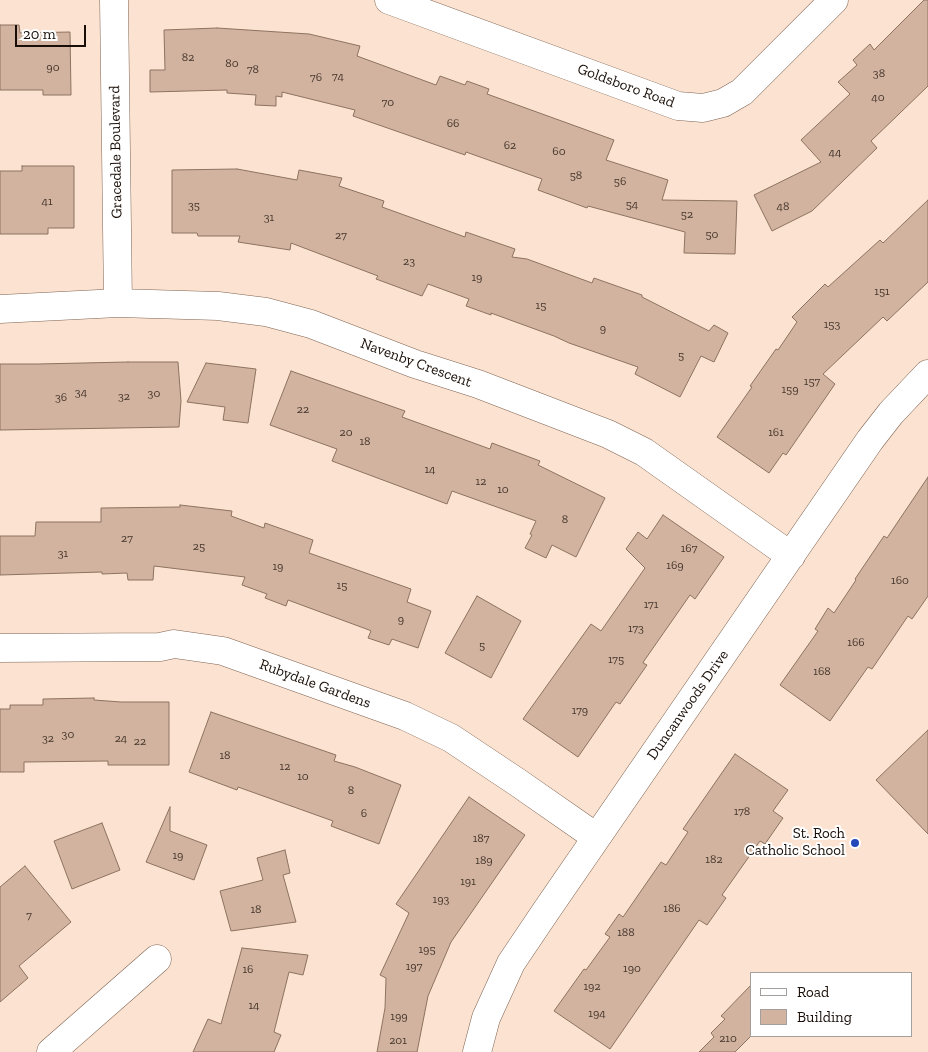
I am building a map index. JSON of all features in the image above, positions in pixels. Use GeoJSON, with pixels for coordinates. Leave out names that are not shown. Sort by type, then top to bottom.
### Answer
{"type":"FeatureCollection","features":[{"type":"Feature","properties":{"kind":"street","name":"Gracedale Boulevard"},"geometry":{"type":"LineString","coordinates":[[114,0],[118,303]]}},
{"type":"Feature","properties":{"kind":"street","name":"Goldsboro Road"},"geometry":{"type":"LineString","coordinates":[[389,0],[678,106],[704,108],[723,103],[742,92],[834,0]]}},
{"type":"Feature","properties":{"kind":"street","name":"Navenby Crescent"},"geometry":{"type":"LineString","coordinates":[[0,309],[118,303],[218,306],[266,312],[311,324],[415,364],[478,384],[608,434],[644,452],[791,556]]}},
{"type":"Feature","properties":{"kind":"street","name":"Duncanwoods Drive"},"geometry":{"type":"LineString","coordinates":[[477,1052],[486,1018],[511,963],[870,440],[891,413],[928,374]]}},
{"type":"Feature","properties":{"kind":"street","name":"Rubydale Gardens"},"geometry":{"type":"LineString","coordinates":[[0,648],[160,647],[174,644],[222,651],[405,716],[451,738],[596,837]]}},
{"type":"Feature","properties":{"kind":"street"},"geometry":{"type":"LineString","coordinates":[[51,1052],[157,959]]}},
{"type":"Feature","properties":{"kind":"building"},"geometry":{"type":"Polygon","coordinates":[[[924,0],[928,0],[928,86],[871,141],[877,148],[812,211],[772,231],[754,195],[821,162],[801,140],[850,94],[838,82],[857,65],[853,60],[870,44],[874,50],[924,0]]]}},
{"type":"Feature","properties":{"kind":"building"},"geometry":{"type":"Polygon","coordinates":[[[0,25],[19,25],[20,33],[70,32],[71,95],[43,95],[43,90],[0,90],[0,25]]]}},
{"type":"Feature","properties":{"kind":"building"},"geometry":{"type":"Polygon","coordinates":[[[217,28],[309,34],[360,46],[357,56],[436,85],[440,76],[465,85],[467,81],[489,89],[487,94],[614,140],[606,160],[668,180],[662,200],[737,201],[735,254],[684,253],[685,232],[588,206],[587,208],[538,190],[542,179],[466,152],[465,155],[353,116],[355,110],[282,92],[282,97],[276,96],[276,106],[255,105],[256,95],[227,93],[227,90],[150,92],[150,70],[165,70],[164,30],[217,28]]]}},
{"type":"Feature","properties":{"kind":"building"},"geometry":{"type":"Polygon","coordinates":[[[22,166],[74,166],[74,228],[48,228],[48,234],[0,234],[0,171],[22,171],[22,166]]]}},
{"type":"Feature","properties":{"kind":"building"},"geometry":{"type":"Polygon","coordinates":[[[237,169],[297,180],[299,170],[342,178],[339,186],[384,201],[382,207],[465,237],[466,232],[515,249],[512,257],[527,259],[592,283],[594,278],[642,295],[642,297],[709,331],[714,325],[728,333],[714,362],[701,356],[680,397],[635,374],[638,367],[491,313],[491,315],[466,306],[469,299],[428,284],[422,296],[376,279],[378,276],[291,243],[290,250],[238,242],[240,236],[198,236],[197,233],[172,233],[172,170],[237,169]]]}},
{"type":"Feature","properties":{"kind":"building"},"geometry":{"type":"Polygon","coordinates":[[[928,200],[928,282],[887,321],[883,317],[823,374],[835,384],[786,455],[783,453],[769,473],[717,437],[752,387],[750,386],[797,322],[792,317],[825,284],[828,287],[880,240],[883,243],[928,200]]]}},
{"type":"Feature","properties":{"kind":"building"},"geometry":{"type":"Polygon","coordinates":[[[178,362],[181,401],[179,427],[0,430],[0,364],[178,362]]]}},
{"type":"Feature","properties":{"kind":"building"},"geometry":{"type":"Polygon","coordinates":[[[206,363],[256,369],[248,423],[223,420],[225,407],[187,402],[206,363]]]}},
{"type":"Feature","properties":{"kind":"building"},"geometry":{"type":"Polygon","coordinates":[[[291,371],[405,411],[402,417],[490,449],[492,443],[540,461],[538,465],[605,498],[576,557],[552,545],[546,558],[525,548],[532,535],[530,534],[536,521],[452,491],[447,504],[332,461],[337,449],[270,425],[291,371]]]}},
{"type":"Feature","properties":{"kind":"building"},"geometry":{"type":"Polygon","coordinates":[[[928,477],[928,596],[912,619],[908,616],[872,669],[868,667],[830,721],[780,685],[818,631],[815,629],[828,608],[834,613],[884,536],[887,538],[928,477]]]}},
{"type":"Feature","properties":{"kind":"building"},"geometry":{"type":"Polygon","coordinates":[[[180,505],[232,511],[231,516],[264,528],[265,523],[313,540],[309,553],[411,589],[407,602],[431,611],[418,648],[392,639],[389,645],[368,638],[371,631],[369,630],[288,600],[286,606],[265,598],[267,594],[242,585],[245,577],[154,566],[153,580],[128,580],[127,573],[102,574],[102,572],[0,575],[0,536],[35,536],[36,522],[101,522],[101,508],[180,507],[180,505]]]}},
{"type":"Feature","properties":{"kind":"building"},"geometry":{"type":"Polygon","coordinates":[[[663,515],[724,557],[695,599],[690,595],[644,661],[643,663],[647,665],[620,704],[616,702],[578,757],[523,719],[591,624],[601,631],[645,568],[626,549],[638,532],[647,539],[663,515]]]}},
{"type":"Feature","properties":{"kind":"building"},"geometry":{"type":"Polygon","coordinates":[[[477,596],[521,621],[491,678],[445,653],[477,596]]]}},
{"type":"Feature","properties":{"kind":"building"},"geometry":{"type":"Polygon","coordinates":[[[94,698],[94,700],[121,702],[169,702],[169,765],[108,765],[108,761],[24,762],[24,772],[0,772],[0,709],[10,709],[10,705],[43,705],[43,699],[94,698]]]}},
{"type":"Feature","properties":{"kind":"building"},"geometry":{"type":"Polygon","coordinates":[[[211,712],[336,755],[334,761],[401,785],[379,844],[331,826],[333,821],[238,787],[237,790],[189,772],[211,712]]]}},
{"type":"Feature","properties":{"kind":"building"},"geometry":{"type":"Polygon","coordinates":[[[928,730],[928,834],[876,780],[928,730]]]}},
{"type":"Feature","properties":{"kind":"building"},"geometry":{"type":"Polygon","coordinates":[[[735,754],[788,790],[773,811],[783,818],[765,844],[760,841],[722,895],[726,898],[707,925],[699,920],[610,1049],[554,1011],[610,937],[605,934],[619,914],[623,917],[661,862],[666,865],[688,832],[683,829],[735,754]]]}},
{"type":"Feature","properties":{"kind":"building"},"geometry":{"type":"Polygon","coordinates":[[[469,797],[525,835],[451,942],[428,996],[417,1052],[377,1052],[385,1008],[386,978],[380,975],[409,913],[396,904],[469,797]]]}},
{"type":"Feature","properties":{"kind":"building"},"geometry":{"type":"Polygon","coordinates":[[[170,807],[170,831],[207,845],[194,880],[146,862],[170,807]]]}},
{"type":"Feature","properties":{"kind":"building"},"geometry":{"type":"Polygon","coordinates":[[[102,823],[120,870],[72,889],[54,841],[102,823]]]}},
{"type":"Feature","properties":{"kind":"building"},"geometry":{"type":"Polygon","coordinates":[[[285,850],[290,873],[283,875],[296,922],[231,931],[220,891],[263,880],[257,858],[285,850]]]}},
{"type":"Feature","properties":{"kind":"building"},"geometry":{"type":"Polygon","coordinates":[[[25,866],[71,922],[19,966],[28,978],[0,1002],[0,887],[25,866]]]}},
{"type":"Feature","properties":{"kind":"building"},"geometry":{"type":"Polygon","coordinates":[[[242,948],[308,955],[303,975],[289,972],[274,1032],[281,1035],[274,1052],[193,1052],[208,1019],[221,1024],[242,948]]]}},
{"type":"Feature","properties":{"kind":"building"},"geometry":{"type":"Polygon","coordinates":[[[750,986],[750,1037],[735,1052],[699,1052],[714,1037],[711,1033],[725,1019],[721,1016],[750,986]]]}},
{"type":"Feature","properties":{"kind":"place","name":"St. Roch Catholic School"},"geometry":{"type":"Point","coordinates":[855,843]}}]}
